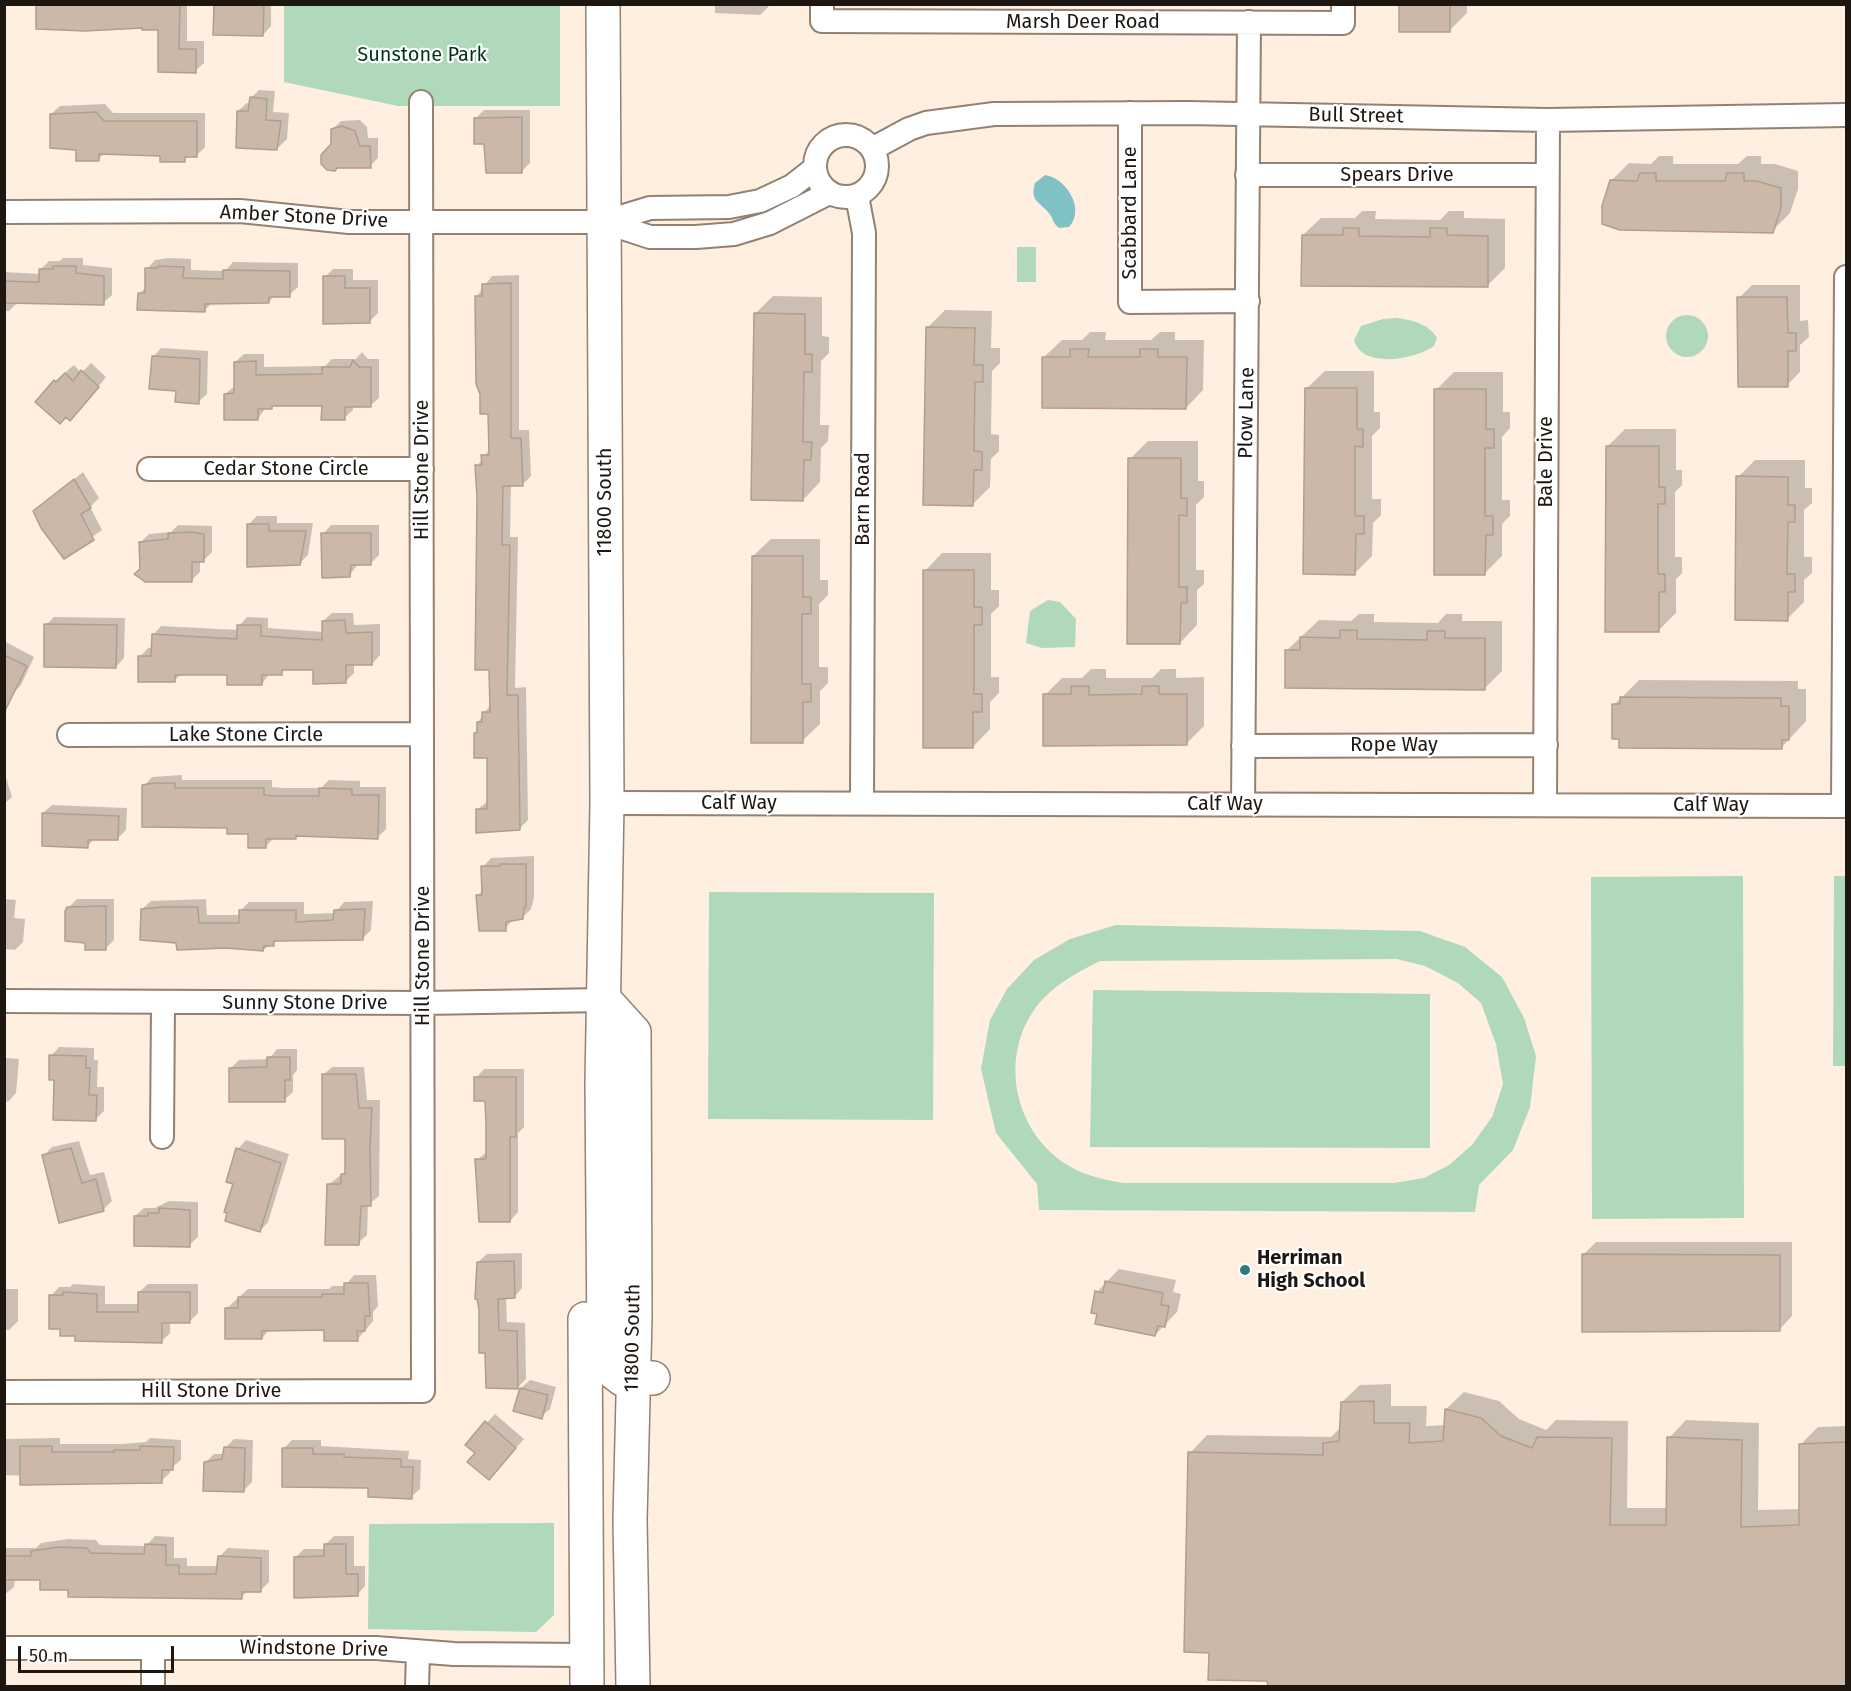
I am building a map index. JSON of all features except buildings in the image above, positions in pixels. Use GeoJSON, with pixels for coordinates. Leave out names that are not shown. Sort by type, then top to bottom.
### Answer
{"type":"FeatureCollection","features":[{"type":"Feature","properties":{"kind":"main road","name":"11800 South"},"geometry":{"type":"LineString","coordinates":[[587,1671],[585,1046],[605,1000],[607,803],[603,4]]}},
{"type":"Feature","properties":{"kind":"main road","name":"11800 South"},"geometry":{"type":"LineString","coordinates":[[605,1000],[634,1032],[644,1328],[643,1379],[630,1520],[633,1686]]}},
{"type":"Feature","properties":{"kind":"main road"},"geometry":{"type":"LineString","coordinates":[[605,1000],[602,1083],[604,1344],[613,1372],[622,1379],[643,1379]]}},
{"type":"Feature","properties":{"kind":"main road"},"geometry":{"type":"LineString","coordinates":[[609,1686],[587,1671],[606,1631],[608,1566],[615,1539],[630,1520]]}},
{"type":"Feature","properties":{"kind":"street","name":"Marsh Deer Road"},"geometry":{"type":"LineString","coordinates":[[822,13],[1248,22],[1343,14]]}},
{"type":"Feature","properties":{"kind":"street","name":"Plow Lane"},"geometry":{"type":"LineString","coordinates":[[1243,804],[1248,22]]}},
{"type":"Feature","properties":{"kind":"street","name":"Hill Stone Drive"},"geometry":{"type":"LineString","coordinates":[[4,1392],[423,1391],[421,102]]}},
{"type":"Feature","properties":{"kind":"street","name":"Scabbard Lane"},"geometry":{"type":"LineString","coordinates":[[1130,113],[1130,302],[1248,301]]}},
{"type":"Feature","properties":{"kind":"street","name":"Bull Street"},"geometry":{"type":"LineString","coordinates":[[872,149],[909,129],[946,118],[994,114],[1248,114],[1548,120],[1846,115]]}},
{"type":"Feature","properties":{"kind":"street","name":"Bale Drive"},"geometry":{"type":"LineString","coordinates":[[1545,805],[1548,120]]}},
{"type":"Feature","properties":{"kind":"street"},"geometry":{"type":"LineString","coordinates":[[604,222],[650,208],[718,208],[760,201],[792,186],[815,168],[821,149],[837,137],[856,137],[872,149],[877,167],[876,176],[871,184],[857,196],[848,198],[829,193],[822,186],[815,168]]}},
{"type":"Feature","properties":{"kind":"street","name":"Spears Drive"},"geometry":{"type":"LineString","coordinates":[[1247,175],[1547,175]]}},
{"type":"Feature","properties":{"kind":"street"},"geometry":{"type":"LineString","coordinates":[[604,222],[650,237],[716,237],[770,224],[829,193]]}},
{"type":"Feature","properties":{"kind":"street","name":"Barn Road"},"geometry":{"type":"LineString","coordinates":[[857,196],[864,233],[862,803]]}},
{"type":"Feature","properties":{"kind":"street","name":"Amber Stone Drive"},"geometry":{"type":"LineString","coordinates":[[4,212],[240,211],[328,221],[604,222]]}},
{"type":"Feature","properties":{"kind":"street","name":"Calf Way"},"geometry":{"type":"LineString","coordinates":[[607,803],[1843,806],[1846,277]]}},
{"type":"Feature","properties":{"kind":"street","name":"Cedar Stone Circle"},"geometry":{"type":"LineString","coordinates":[[149,469],[422,469]]}},
{"type":"Feature","properties":{"kind":"street","name":"Lake Stone Circle"},"geometry":{"type":"LineString","coordinates":[[69,735],[422,734]]}},
{"type":"Feature","properties":{"kind":"street","name":"Rope Way"},"geometry":{"type":"LineString","coordinates":[[1243,746],[1546,745]]}},
{"type":"Feature","properties":{"kind":"street","name":"Sunny Stone Drive"},"geometry":{"type":"LineString","coordinates":[[4,1001],[423,1003],[605,1000]]}},
{"type":"Feature","properties":{"kind":"street"},"geometry":{"type":"LineString","coordinates":[[162,1137],[163,1003]]}},
{"type":"Feature","properties":{"kind":"street","name":"Windstone Drive"},"geometry":{"type":"LineString","coordinates":[[4,1648],[376,1648],[587,1671]]}},
{"type":"Feature","properties":{"kind":"street"},"geometry":{"type":"LineString","coordinates":[[153,1648],[153,1686]]}},
{"type":"Feature","properties":{"kind":"street"},"geometry":{"type":"LineString","coordinates":[[417,1686],[418,1653]]}},
{"type":"Feature","properties":{"kind":"green space","name":"Sunstone Park"},"geometry":{"type":"Polygon","coordinates":[[[284,5],[560,5],[560,106],[398,106],[284,82],[284,5]]]}},
{"type":"Feature","properties":{"kind":"green space"},"geometry":{"type":"Polygon","coordinates":[[[1017,247],[1036,247],[1036,282],[1017,282],[1017,247]]]}},
{"type":"Feature","properties":{"kind":"green space"},"geometry":{"type":"Polygon","coordinates":[[[1687,315],[1695,316],[1702,321],[1707,328],[1707,344],[1702,351],[1695,356],[1687,357],[1679,356],[1672,351],[1667,344],[1666,336],[1667,328],[1672,321],[1679,316],[1687,315]]]}},
{"type":"Feature","properties":{"kind":"green space"},"geometry":{"type":"Polygon","coordinates":[[[1397,318],[1429,329],[1437,338],[1434,346],[1415,355],[1390,359],[1378,359],[1359,349],[1354,340],[1361,326],[1383,319],[1397,318]]]}},
{"type":"Feature","properties":{"kind":"green space"},"geometry":{"type":"Polygon","coordinates":[[[1048,600],[1060,602],[1076,619],[1075,647],[1042,648],[1026,643],[1030,611],[1048,600]]]}},
{"type":"Feature","properties":{"kind":"green space"},"geometry":{"type":"Polygon","coordinates":[[[1743,876],[1744,1218],[1592,1219],[1591,877],[1743,876]]]}},
{"type":"Feature","properties":{"kind":"green space"},"geometry":{"type":"Polygon","coordinates":[[[1834,876],[1846,876],[1846,1066],[1833,1066],[1834,876]]]}},
{"type":"Feature","properties":{"kind":"green space"},"geometry":{"type":"Polygon","coordinates":[[[709,892],[934,893],[933,1120],[708,1119],[709,892]]]}},
{"type":"Feature","properties":{"kind":"green space"},"geometry":{"type":"Polygon","coordinates":[[[1116,925],[1420,931],[1465,947],[1502,977],[1524,1018],[1536,1056],[1530,1107],[1513,1150],[1479,1185],[1475,1212],[1039,1210],[1037,1184],[996,1133],[981,1069],[990,1020],[1007,989],[1034,960],[1070,939],[1116,925]],[[1397,959],[1100,961],[1071,977],[1046,996],[1032,1013],[1022,1033],[1017,1054],[1016,1076],[1019,1098],[1026,1119],[1037,1137],[1052,1154],[1071,1167],[1090,1175],[1123,1183],[1394,1183],[1424,1178],[1449,1165],[1472,1145],[1492,1117],[1503,1084],[1496,1044],[1481,1003],[1458,983],[1425,966],[1397,959]]]}},
{"type":"Feature","properties":{"kind":"green space"},"geometry":{"type":"Polygon","coordinates":[[[1093,990],[1430,994],[1430,1148],[1090,1147],[1093,990]]]}},
{"type":"Feature","properties":{"kind":"green space"},"geometry":{"type":"Polygon","coordinates":[[[554,1523],[554,1615],[536,1632],[368,1629],[369,1524],[554,1523]]]}},
{"type":"Feature","properties":{"kind":"water"},"geometry":{"type":"Polygon","coordinates":[[[1045,175],[1060,182],[1071,195],[1075,212],[1074,220],[1069,227],[1059,228],[1034,197],[1035,183],[1045,175]]]}},
{"type":"Feature","properties":{"kind":"place","name":"Herriman High School"},"geometry":{"type":"Point","coordinates":[1245,1270]}}]}
